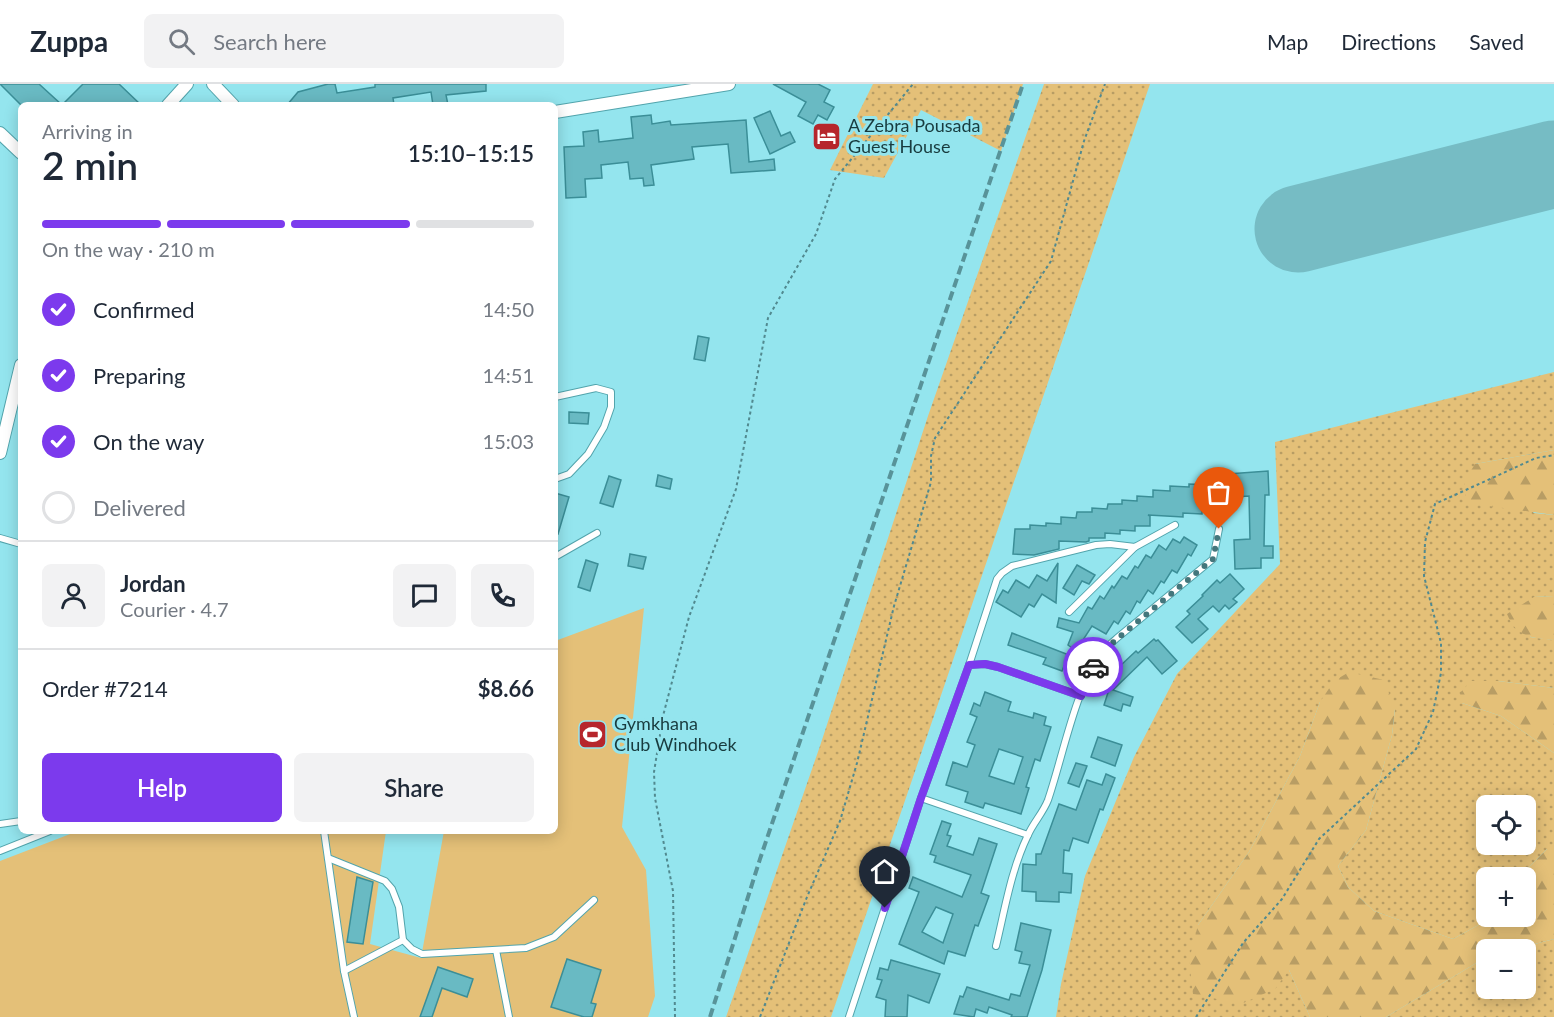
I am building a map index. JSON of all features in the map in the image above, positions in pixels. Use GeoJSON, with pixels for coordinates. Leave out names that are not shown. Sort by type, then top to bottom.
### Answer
{"type":"FeatureCollection","features":[{"type":"Feature","properties":{"kind":"street"},"geometry":{"type":"LineString","coordinates":[[171,102],[187,84]]}},
{"type":"Feature","properties":{"kind":"street"},"geometry":{"type":"LineString","coordinates":[[213,84],[230,102]]}},
{"type":"Feature","properties":{"kind":"street"},"geometry":{"type":"LineString","coordinates":[[558,112],[729,84]]}},
{"type":"Feature","properties":{"kind":"street"},"geometry":{"type":"LineString","coordinates":[[0,133],[18,150]]}},
{"type":"Feature","properties":{"kind":"street"},"geometry":{"type":"LineString","coordinates":[[0,453],[18,378]]}},
{"type":"Feature","properties":{"kind":"lane"},"geometry":{"type":"LineString","coordinates":[[558,396],[596,388],[611,392],[611,407],[588,454],[569,474],[558,478]]}},
{"type":"Feature","properties":{"kind":"lane"},"geometry":{"type":"LineString","coordinates":[[1069,612],[1135,547],[1175,525]]}},
{"type":"Feature","properties":{"kind":"lane"},"geometry":{"type":"LineString","coordinates":[[996,946],[1010,887],[1028,835],[1047,803],[1092,668],[1103,651],[1213,559],[1219,529]]}},
{"type":"Feature","properties":{"kind":"lane"},"geometry":{"type":"LineString","coordinates":[[558,555],[597,532]]}},
{"type":"Feature","properties":{"kind":"lane"},"geometry":{"type":"LineString","coordinates":[[0,538],[18,543]]}},
{"type":"Feature","properties":{"kind":"lane"},"geometry":{"type":"LineString","coordinates":[[849,1017],[921,798],[969,665],[993,586],[1008,568],[1096,545],[1135,547]]}},
{"type":"Feature","properties":{"kind":"lane"},"geometry":{"type":"LineString","coordinates":[[969,665],[985,664],[998,667],[1081,696]]}},
{"type":"Feature","properties":{"kind":"lane"},"geometry":{"type":"LineString","coordinates":[[921,798],[1028,835]]}},
{"type":"Feature","properties":{"kind":"lane"},"geometry":{"type":"LineString","coordinates":[[0,824],[18,821]]}},
{"type":"Feature","properties":{"kind":"lane"},"geometry":{"type":"LineString","coordinates":[[0,851],[42,834]]}},
{"type":"Feature","properties":{"kind":"lane"},"geometry":{"type":"LineString","coordinates":[[324,834],[344,971],[354,1017]]}},
{"type":"Feature","properties":{"kind":"lane"},"geometry":{"type":"LineString","coordinates":[[328,858],[385,881],[392,890],[399,907],[403,940],[412,949],[422,954],[526,948],[554,937],[594,900]]}},
{"type":"Feature","properties":{"kind":"lane"},"geometry":{"type":"LineString","coordinates":[[344,971],[403,940]]}},
{"type":"Feature","properties":{"kind":"lane"},"geometry":{"type":"LineString","coordinates":[[496,950],[508,1017]]}},
{"type":"Feature","properties":{"kind":"path"},"geometry":{"type":"LineString","coordinates":[[675,1017],[673,891],[655,798],[654,772],[663,716],[689,617],[736,489],[768,318],[816,234],[835,179],[913,84]]}},
{"type":"Feature","properties":{"kind":"path"},"geometry":{"type":"LineString","coordinates":[[760,1017],[807,897],[840,821],[857,763],[894,606],[931,482],[931,456],[935,438],[1051,261],[1084,141],[1105,84]]}},
{"type":"Feature","properties":{"kind":"path"},"geometry":{"type":"LineString","coordinates":[[1196,1017],[1243,943],[1282,900],[1319,839],[1416,748],[1433,712],[1441,673],[1441,643],[1424,576],[1425,542],[1435,504],[1536,458],[1554,455]]}},
{"type":"Feature","properties":{"kind":"green space"},"geometry":{"type":"Polygon","coordinates":[[[873,84],[1023,84],[1001,151],[921,110],[884,178],[830,170],[873,84]]]}},
{"type":"Feature","properties":{"kind":"green space"},"geometry":{"type":"Polygon","coordinates":[[[1044,84],[1150,84],[831,1017],[726,1017],[820,746],[928,416],[1044,84]]]}},
{"type":"Feature","properties":{"kind":"green space"},"geometry":{"type":"Polygon","coordinates":[[[1554,372],[1554,450],[1475,464],[1534,513],[1554,515],[1554,596],[1534,597],[1530,637],[1554,640],[1554,688],[1498,681],[1462,703],[1501,716],[1554,753],[1554,849],[1547,849],[1529,867],[1476,867],[1476,926],[1453,939],[1374,911],[1348,887],[1338,866],[1366,830],[1392,735],[1395,709],[1320,702],[1300,756],[1249,852],[1198,925],[1289,970],[1310,1017],[1056,1017],[1085,876],[1134,757],[1177,674],[1280,564],[1275,442],[1554,372]]]}},
{"type":"Feature","properties":{"kind":"green space"},"geometry":{"type":"Polygon","coordinates":[[[1554,450],[1554,515],[1467,503],[1464,482],[1475,464],[1554,450]]]}},
{"type":"Feature","properties":{"kind":"green space"},"geometry":{"type":"Polygon","coordinates":[[[1554,596],[1554,640],[1532,637],[1520,632],[1507,614],[1534,597],[1554,596]]]}},
{"type":"Feature","properties":{"kind":"green space","name":"Gymkhana Club Windhoek"},"geometry":{"type":"Polygon","coordinates":[[[644,608],[622,827],[646,870],[655,996],[648,1017],[0,1017],[0,861],[70,834],[386,834],[370,944],[421,958],[443,834],[558,834],[558,640],[644,608]]]}},
{"type":"Feature","properties":{"kind":"green space"},"geometry":{"type":"Polygon","coordinates":[[[1349,672],[1384,680],[1395,709],[1392,735],[1366,830],[1338,866],[1348,887],[1374,911],[1453,939],[1476,926],[1536,927],[1536,867],[1529,867],[1547,849],[1554,849],[1554,939],[1536,944],[1536,939],[1476,939],[1476,963],[1386,1017],[1310,1017],[1289,970],[1275,989],[1241,1004],[1193,994],[1189,960],[1198,925],[1249,852],[1300,756],[1320,702],[1334,681],[1349,672]]]}},
{"type":"Feature","properties":{"kind":"green space"},"geometry":{"type":"Polygon","coordinates":[[[1471,681],[1498,681],[1554,688],[1554,753],[1501,716],[1462,703],[1460,693],[1471,681]]]}},
{"type":"Feature","properties":{"kind":"green space"},"geometry":{"type":"Polygon","coordinates":[[[1554,939],[1554,1017],[1386,1017],[1476,963],[1476,999],[1536,999],[1536,944],[1554,939]]]}},
{"type":"Feature","properties":{"kind":"building"},"geometry":{"type":"Polygon","coordinates":[[[0,84],[39,84],[59,102],[18,102],[0,84]]]}},
{"type":"Feature","properties":{"kind":"building"},"geometry":{"type":"Polygon","coordinates":[[[83,84],[119,84],[138,102],[65,102],[83,84]]]}},
{"type":"Feature","properties":{"kind":"building"},"geometry":{"type":"Polygon","coordinates":[[[328,84],[335,84],[337,93],[375,87],[375,84],[486,84],[486,91],[446,95],[447,102],[433,102],[431,92],[393,98],[394,102],[290,102],[298,92],[328,84]]]}},
{"type":"Feature","properties":{"kind":"building"},"geometry":{"type":"Polygon","coordinates":[[[773,84],[818,84],[830,90],[824,102],[834,107],[827,120],[818,115],[813,124],[798,116],[806,102],[773,84]]]}},
{"type":"Feature","properties":{"kind":"building"},"geometry":{"type":"Polygon","coordinates":[[[770,111],[781,136],[790,132],[795,142],[770,154],[754,118],[770,111]]]}},
{"type":"Feature","properties":{"kind":"building"},"geometry":{"type":"Polygon","coordinates":[[[651,115],[652,124],[670,121],[671,125],[746,120],[749,162],[774,159],[775,170],[731,173],[728,144],[692,147],[694,159],[651,165],[654,185],[644,186],[643,178],[630,179],[628,162],[601,165],[602,178],[585,179],[586,197],[566,198],[564,147],[584,146],[583,132],[598,130],[599,142],[633,138],[631,117],[651,115]]]}},
{"type":"Feature","properties":{"kind":"building"},"geometry":{"type":"Polygon","coordinates":[[[698,336],[709,338],[705,361],[694,359],[698,336]]]}},
{"type":"Feature","properties":{"kind":"building"},"geometry":{"type":"Polygon","coordinates":[[[569,412],[589,413],[588,424],[569,423],[569,412]]]}},
{"type":"Feature","properties":{"kind":"building"},"geometry":{"type":"Polygon","coordinates":[[[1268,471],[1269,495],[1265,495],[1264,546],[1273,546],[1273,558],[1261,558],[1261,568],[1235,569],[1234,540],[1250,539],[1249,496],[1202,499],[1202,514],[1183,513],[1183,517],[1148,515],[1150,526],[1135,526],[1135,531],[1120,530],[1120,534],[1105,533],[1105,538],[1089,538],[1086,542],[1059,541],[1059,549],[1034,555],[1013,554],[1015,529],[1030,529],[1030,525],[1046,526],[1046,523],[1061,524],[1061,517],[1076,518],[1077,512],[1092,512],[1092,508],[1107,509],[1108,504],[1122,504],[1122,500],[1137,501],[1137,496],[1153,497],[1153,490],[1170,491],[1170,486],[1214,485],[1214,475],[1268,471]]]}},
{"type":"Feature","properties":{"kind":"building"},"geometry":{"type":"Polygon","coordinates":[[[658,475],[672,479],[670,489],[656,486],[658,475]]]}},
{"type":"Feature","properties":{"kind":"building"},"geometry":{"type":"Polygon","coordinates":[[[609,476],[621,480],[613,507],[600,503],[609,476]]]}},
{"type":"Feature","properties":{"kind":"building"},"geometry":{"type":"Polygon","coordinates":[[[558,494],[569,497],[558,534],[558,494]]]}},
{"type":"Feature","properties":{"kind":"building"},"geometry":{"type":"Polygon","coordinates":[[[1184,537],[1197,545],[1191,556],[1188,554],[1177,573],[1172,570],[1153,594],[1148,590],[1140,603],[1137,601],[1130,614],[1126,611],[1118,624],[1114,621],[1106,634],[1092,626],[1079,646],[1088,649],[1085,660],[1072,656],[1075,650],[1068,645],[1073,632],[1057,627],[1059,618],[1079,623],[1088,607],[1092,609],[1100,596],[1104,599],[1122,576],[1127,579],[1146,555],[1151,558],[1159,545],[1166,550],[1173,539],[1180,543],[1184,537]]]}},
{"type":"Feature","properties":{"kind":"building"},"geometry":{"type":"Polygon","coordinates":[[[630,554],[646,557],[643,569],[628,566],[630,554]]]}},
{"type":"Feature","properties":{"kind":"building"},"geometry":{"type":"Polygon","coordinates":[[[586,560],[598,564],[590,591],[578,587],[586,560]]]}},
{"type":"Feature","properties":{"kind":"building"},"geometry":{"type":"Polygon","coordinates":[[[1058,563],[1056,603],[1042,594],[1034,607],[1029,604],[1021,617],[996,602],[1003,590],[1008,593],[1016,580],[1029,588],[1037,575],[1047,581],[1058,563]]]}},
{"type":"Feature","properties":{"kind":"building"},"geometry":{"type":"Polygon","coordinates":[[[1077,565],[1095,575],[1089,584],[1082,581],[1074,595],[1063,588],[1077,565]]]}},
{"type":"Feature","properties":{"kind":"building"},"geometry":{"type":"Polygon","coordinates":[[[1230,574],[1244,589],[1233,599],[1237,602],[1229,609],[1225,605],[1219,612],[1213,606],[1198,619],[1208,629],[1192,643],[1176,627],[1190,614],[1187,611],[1217,580],[1220,583],[1230,574]]]}},
{"type":"Feature","properties":{"kind":"building"},"geometry":{"type":"Polygon","coordinates":[[[1012,633],[1074,657],[1070,668],[1064,666],[1062,671],[1043,664],[1046,658],[1008,645],[1012,633]]]}},
{"type":"Feature","properties":{"kind":"building"},"geometry":{"type":"Polygon","coordinates":[[[1154,639],[1158,640],[1177,661],[1162,674],[1147,657],[1113,690],[1133,697],[1130,706],[1123,704],[1121,711],[1104,705],[1113,677],[1106,670],[1115,661],[1120,666],[1154,639]]]}},
{"type":"Feature","properties":{"kind":"building"},"geometry":{"type":"Polygon","coordinates":[[[985,692],[1011,702],[1008,711],[1033,718],[1034,713],[1046,717],[1044,725],[1051,727],[1040,761],[1035,759],[1026,787],[1029,788],[1021,814],[985,803],[983,808],[965,802],[968,792],[946,785],[953,762],[967,767],[975,745],[967,742],[977,717],[970,714],[974,703],[980,706],[985,692]],[[999,749],[989,776],[1014,784],[1023,757],[999,749]]]}},
{"type":"Feature","properties":{"kind":"building"},"geometry":{"type":"Polygon","coordinates":[[[1098,737],[1122,745],[1115,766],[1091,757],[1098,737]]]}},
{"type":"Feature","properties":{"kind":"building"},"geometry":{"type":"Polygon","coordinates":[[[1076,763],[1087,766],[1079,787],[1068,783],[1076,763]]]}},
{"type":"Feature","properties":{"kind":"building"},"geometry":{"type":"Polygon","coordinates":[[[1106,774],[1115,778],[1103,810],[1100,809],[1088,843],[1073,838],[1069,851],[1064,850],[1063,873],[1072,874],[1071,893],[1059,892],[1059,902],[1036,901],[1036,892],[1022,891],[1023,864],[1036,865],[1036,854],[1041,854],[1059,804],[1076,810],[1087,780],[1102,785],[1106,774]]]}},
{"type":"Feature","properties":{"kind":"building"},"geometry":{"type":"Polygon","coordinates":[[[942,821],[951,824],[947,835],[951,836],[947,846],[973,855],[979,838],[997,844],[981,893],[989,896],[978,926],[975,925],[965,956],[948,951],[944,964],[899,944],[919,892],[909,888],[913,877],[962,897],[971,875],[934,862],[936,856],[930,854],[942,821]],[[936,907],[922,932],[943,943],[953,914],[936,907]]]}},
{"type":"Feature","properties":{"kind":"building"},"geometry":{"type":"Polygon","coordinates":[[[357,877],[373,882],[363,944],[347,942],[357,877]]]}},
{"type":"Feature","properties":{"kind":"building"},"geometry":{"type":"Polygon","coordinates":[[[1021,923],[1051,930],[1042,970],[1027,1017],[1011,1017],[1012,1015],[989,1007],[987,1013],[976,1009],[974,1017],[954,1014],[960,996],[963,997],[967,987],[1009,1000],[1011,994],[1020,996],[1030,965],[1019,963],[1022,952],[1015,950],[1021,923]]]}},
{"type":"Feature","properties":{"kind":"building"},"geometry":{"type":"Polygon","coordinates":[[[567,959],[601,970],[591,1003],[596,1004],[592,1017],[584,1017],[551,1007],[567,959]]]}},
{"type":"Feature","properties":{"kind":"building"},"geometry":{"type":"Polygon","coordinates":[[[891,960],[940,974],[929,1003],[908,995],[907,1017],[885,1017],[886,1000],[876,997],[882,980],[877,979],[880,968],[888,970],[891,960]]]}},
{"type":"Feature","properties":{"kind":"building"},"geometry":{"type":"Polygon","coordinates":[[[438,967],[473,979],[467,997],[442,988],[432,1017],[420,1017],[438,967]]]}},
{"type":"Feature","properties":{"kind":"runway"},"geometry":{"type":"LineString","coordinates":[[1298,229],[1554,164]]}},
{"type":"Feature","properties":{"kind":"railway"},"geometry":{"type":"LineString","coordinates":[[710,1017],[760,859],[1023,84]]}},
{"type":"Feature","properties":{"kind":"way so far"},"geometry":{"type":"LineString","coordinates":[[1093,667],[1103,651],[1206,567],[1213,559],[1219,529]]}},
{"type":"Feature","properties":{"kind":"place","name":"A Zebra Pousada Guest House"},"geometry":{"type":"Point","coordinates":[827,136]}},
{"type":"Feature","properties":{"kind":"place","name":"Gymkhana Club Windhoek"},"geometry":{"type":"Point","coordinates":[593,734]}},
{"type":"Feature","properties":{"kind":"route"},"geometry":{"type":"LineString","coordinates":[[885,908],[921,798],[969,665],[985,664],[998,667],[1081,696],[1093,667]]}}]}
